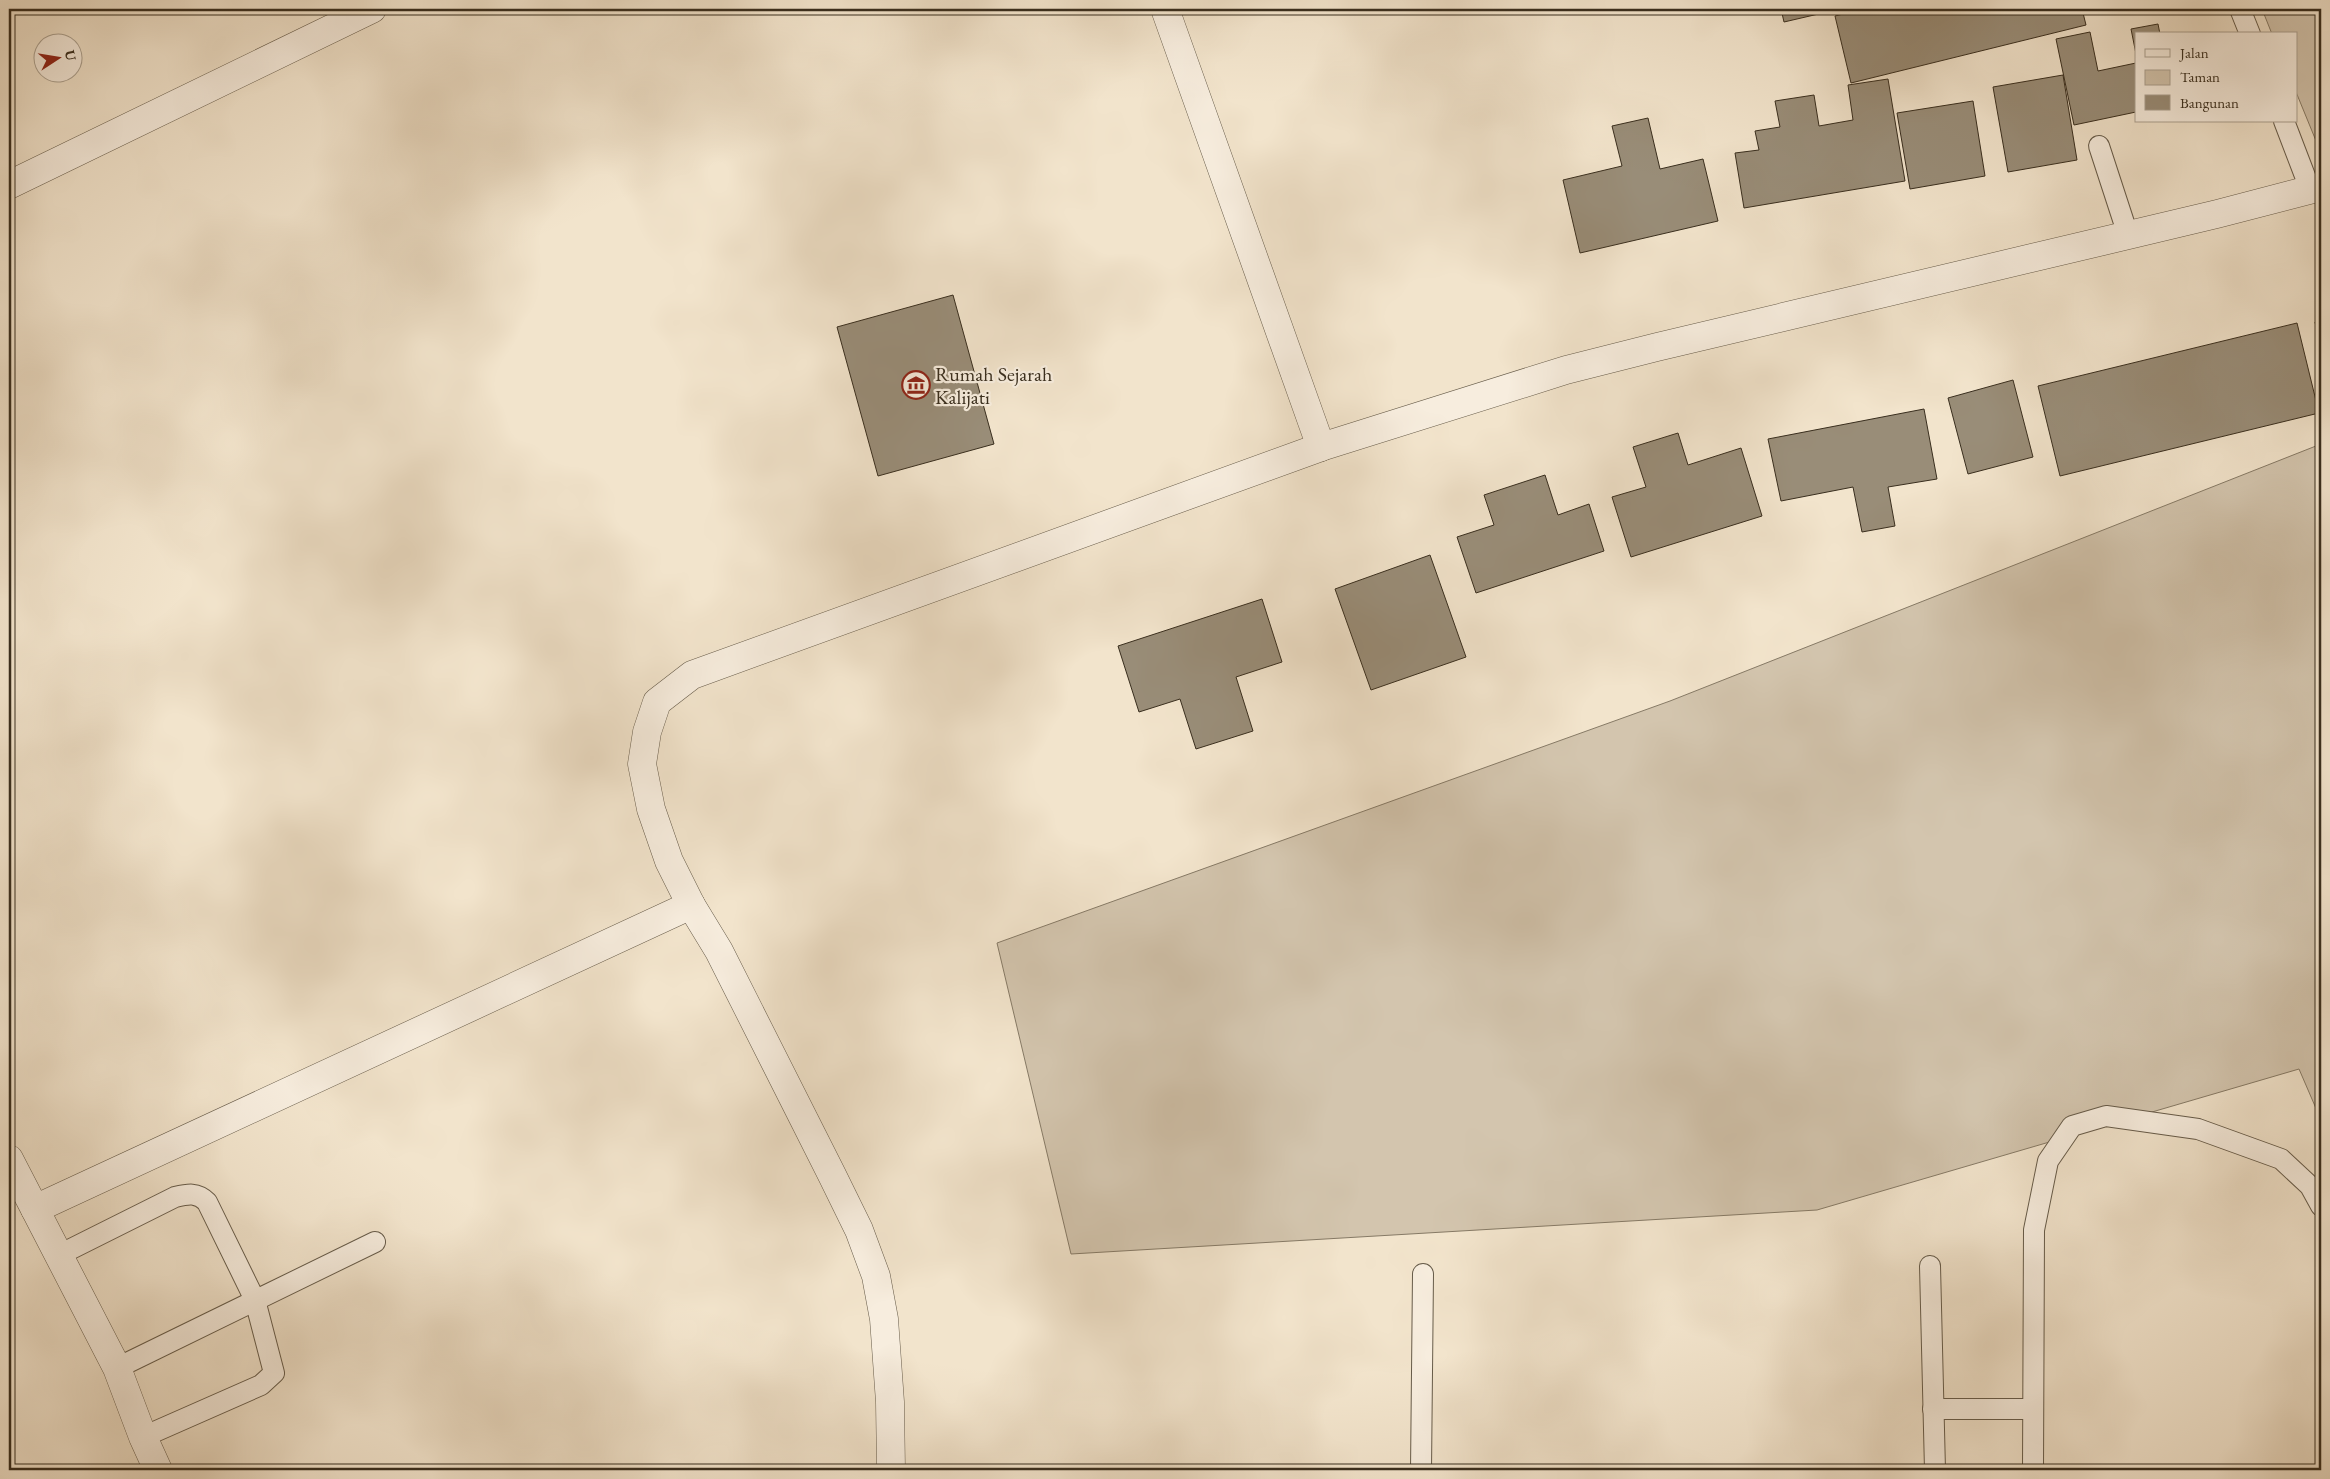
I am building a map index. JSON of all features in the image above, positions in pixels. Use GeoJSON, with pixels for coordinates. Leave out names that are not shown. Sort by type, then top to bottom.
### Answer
{"type":"FeatureCollection","features":[{"type":"Feature","properties":{"kind":"street"},"geometry":{"type":"LineString","coordinates":[[9,185],[372,9]]}},
{"type":"Feature","properties":{"kind":"street"},"geometry":{"type":"LineString","coordinates":[[1166,9],[1320,448]]}},
{"type":"Feature","properties":{"kind":"street"},"geometry":{"type":"LineString","coordinates":[[891,1470],[890,1402],[884,1319],[876,1276],[859,1230],[836,1182],[719,952],[690,905],[669,861],[654,817],[642,764],[647,732],[657,702],[692,675],[1320,448],[1566,370],[2217,214],[2316,188]]}},
{"type":"Feature","properties":{"kind":"street"},"geometry":{"type":"LineString","coordinates":[[35,1209],[690,905]]}},
{"type":"Feature","properties":{"kind":"street"},"geometry":{"type":"LineString","coordinates":[[9,1159],[117,1368],[143,1437],[158,1470]]}},
{"type":"Feature","properties":{"kind":"lane"},"geometry":{"type":"LineString","coordinates":[[2240,9],[2249,32]]}},
{"type":"Feature","properties":{"kind":"lane"},"geometry":{"type":"LineString","coordinates":[[2284,122],[2316,188]]}},
{"type":"Feature","properties":{"kind":"lane"},"geometry":{"type":"LineString","coordinates":[[2099,146],[2128,235]]}},
{"type":"Feature","properties":{"kind":"lane"},"geometry":{"type":"LineString","coordinates":[[2033,1470],[2034,1230],[2048,1161],[2072,1126],[2106,1116],[2198,1129],[2281,1159],[2310,1186],[2321,1206]]}},
{"type":"Feature","properties":{"kind":"lane"},"geometry":{"type":"LineString","coordinates":[[59,1255],[175,1197],[189,1194],[201,1196],[207,1202],[255,1300],[274,1373],[261,1384],[143,1437]]}},
{"type":"Feature","properties":{"kind":"lane"},"geometry":{"type":"LineString","coordinates":[[117,1368],[375,1242]]}},
{"type":"Feature","properties":{"kind":"lane"},"geometry":{"type":"LineString","coordinates":[[1930,1266],[1935,1470]]}},
{"type":"Feature","properties":{"kind":"lane"},"geometry":{"type":"LineString","coordinates":[[1422,1470],[1423,1274]]}},
{"type":"Feature","properties":{"kind":"lane"},"geometry":{"type":"LineString","coordinates":[[1934,1409],[2033,1409]]}},
{"type":"Feature","properties":{"kind":"green space"},"geometry":{"type":"Polygon","coordinates":[[[2262,9],[2321,9],[2321,153],[2298,97],[2298,32],[2271,32],[2262,9]]]}},
{"type":"Feature","properties":{"kind":"green space"},"geometry":{"type":"Polygon","coordinates":[[[2321,444],[2321,1120],[2299,1069],[1817,1210],[1071,1254],[997,943],[1670,701],[2321,444]]]}},
{"type":"Feature","properties":{"kind":"building"},"geometry":{"type":"Polygon","coordinates":[[[1781,9],[1840,9],[1784,22],[1781,9]]]}},
{"type":"Feature","properties":{"kind":"building"},"geometry":{"type":"Polygon","coordinates":[[[1863,9],[2082,9],[2086,25],[1851,83],[1835,16],[1863,9]]]}},
{"type":"Feature","properties":{"kind":"building"},"geometry":{"type":"Polygon","coordinates":[[[2158,24],[2160,32],[2135,32],[2135,49],[2131,29],[2158,24]]]}},
{"type":"Feature","properties":{"kind":"building"},"geometry":{"type":"Polygon","coordinates":[[[2090,32],[2098,71],[2135,63],[2135,112],[2074,125],[2056,39],[2090,32]]]}},
{"type":"Feature","properties":{"kind":"building"},"geometry":{"type":"Polygon","coordinates":[[[2063,75],[2077,160],[2008,172],[1993,87],[2063,75]]]}},
{"type":"Feature","properties":{"kind":"building"},"geometry":{"type":"Polygon","coordinates":[[[1888,79],[1905,181],[1744,208],[1735,153],[1759,150],[1755,131],[1780,127],[1775,101],[1814,95],[1819,126],[1853,120],[1848,85],[1888,79]]]}},
{"type":"Feature","properties":{"kind":"building"},"geometry":{"type":"Polygon","coordinates":[[[1973,101],[1985,176],[1910,189],[1897,113],[1973,101]]]}},
{"type":"Feature","properties":{"kind":"building"},"geometry":{"type":"Polygon","coordinates":[[[1648,118],[1660,169],[1703,159],[1718,221],[1580,253],[1563,180],[1622,166],[1612,126],[1648,118]]]}},
{"type":"Feature","properties":{"kind":"building","name":"Rumah Sejarah Kalijati"},"geometry":{"type":"Polygon","coordinates":[[[953,295],[994,444],[878,476],[837,327],[953,295]]]}},
{"type":"Feature","properties":{"kind":"building"},"geometry":{"type":"Polygon","coordinates":[[[2321,321],[2321,350],[2315,322],[2321,321]]]}},
{"type":"Feature","properties":{"kind":"building"},"geometry":{"type":"Polygon","coordinates":[[[2297,323],[2319,413],[2060,476],[2038,386],[2297,323]]]}},
{"type":"Feature","properties":{"kind":"building"},"geometry":{"type":"Polygon","coordinates":[[[2013,380],[2033,457],[1968,474],[1948,398],[2013,380]]]}},
{"type":"Feature","properties":{"kind":"building"},"geometry":{"type":"Polygon","coordinates":[[[1924,409],[1937,479],[1888,487],[1895,526],[1862,532],[1853,487],[1781,501],[1768,439],[1924,409]]]}},
{"type":"Feature","properties":{"kind":"building"},"geometry":{"type":"Polygon","coordinates":[[[1678,433],[1688,465],[1741,448],[1762,516],[1631,557],[1612,497],[1646,487],[1633,447],[1678,433]]]}},
{"type":"Feature","properties":{"kind":"building"},"geometry":{"type":"Polygon","coordinates":[[[1545,475],[1558,515],[1589,504],[1604,551],[1476,593],[1457,537],[1494,525],[1484,495],[1545,475]]]}},
{"type":"Feature","properties":{"kind":"building"},"geometry":{"type":"Polygon","coordinates":[[[1430,555],[1466,657],[1371,690],[1335,589],[1430,555]]]}},
{"type":"Feature","properties":{"kind":"building"},"geometry":{"type":"Polygon","coordinates":[[[1262,599],[1282,662],[1236,677],[1253,731],[1196,749],[1180,699],[1139,712],[1118,646],[1262,599]]]}},
{"type":"Feature","properties":{"kind":"place","name":"Rumah Sejarah Kalijati"},"geometry":{"type":"Point","coordinates":[916,385]}}]}
